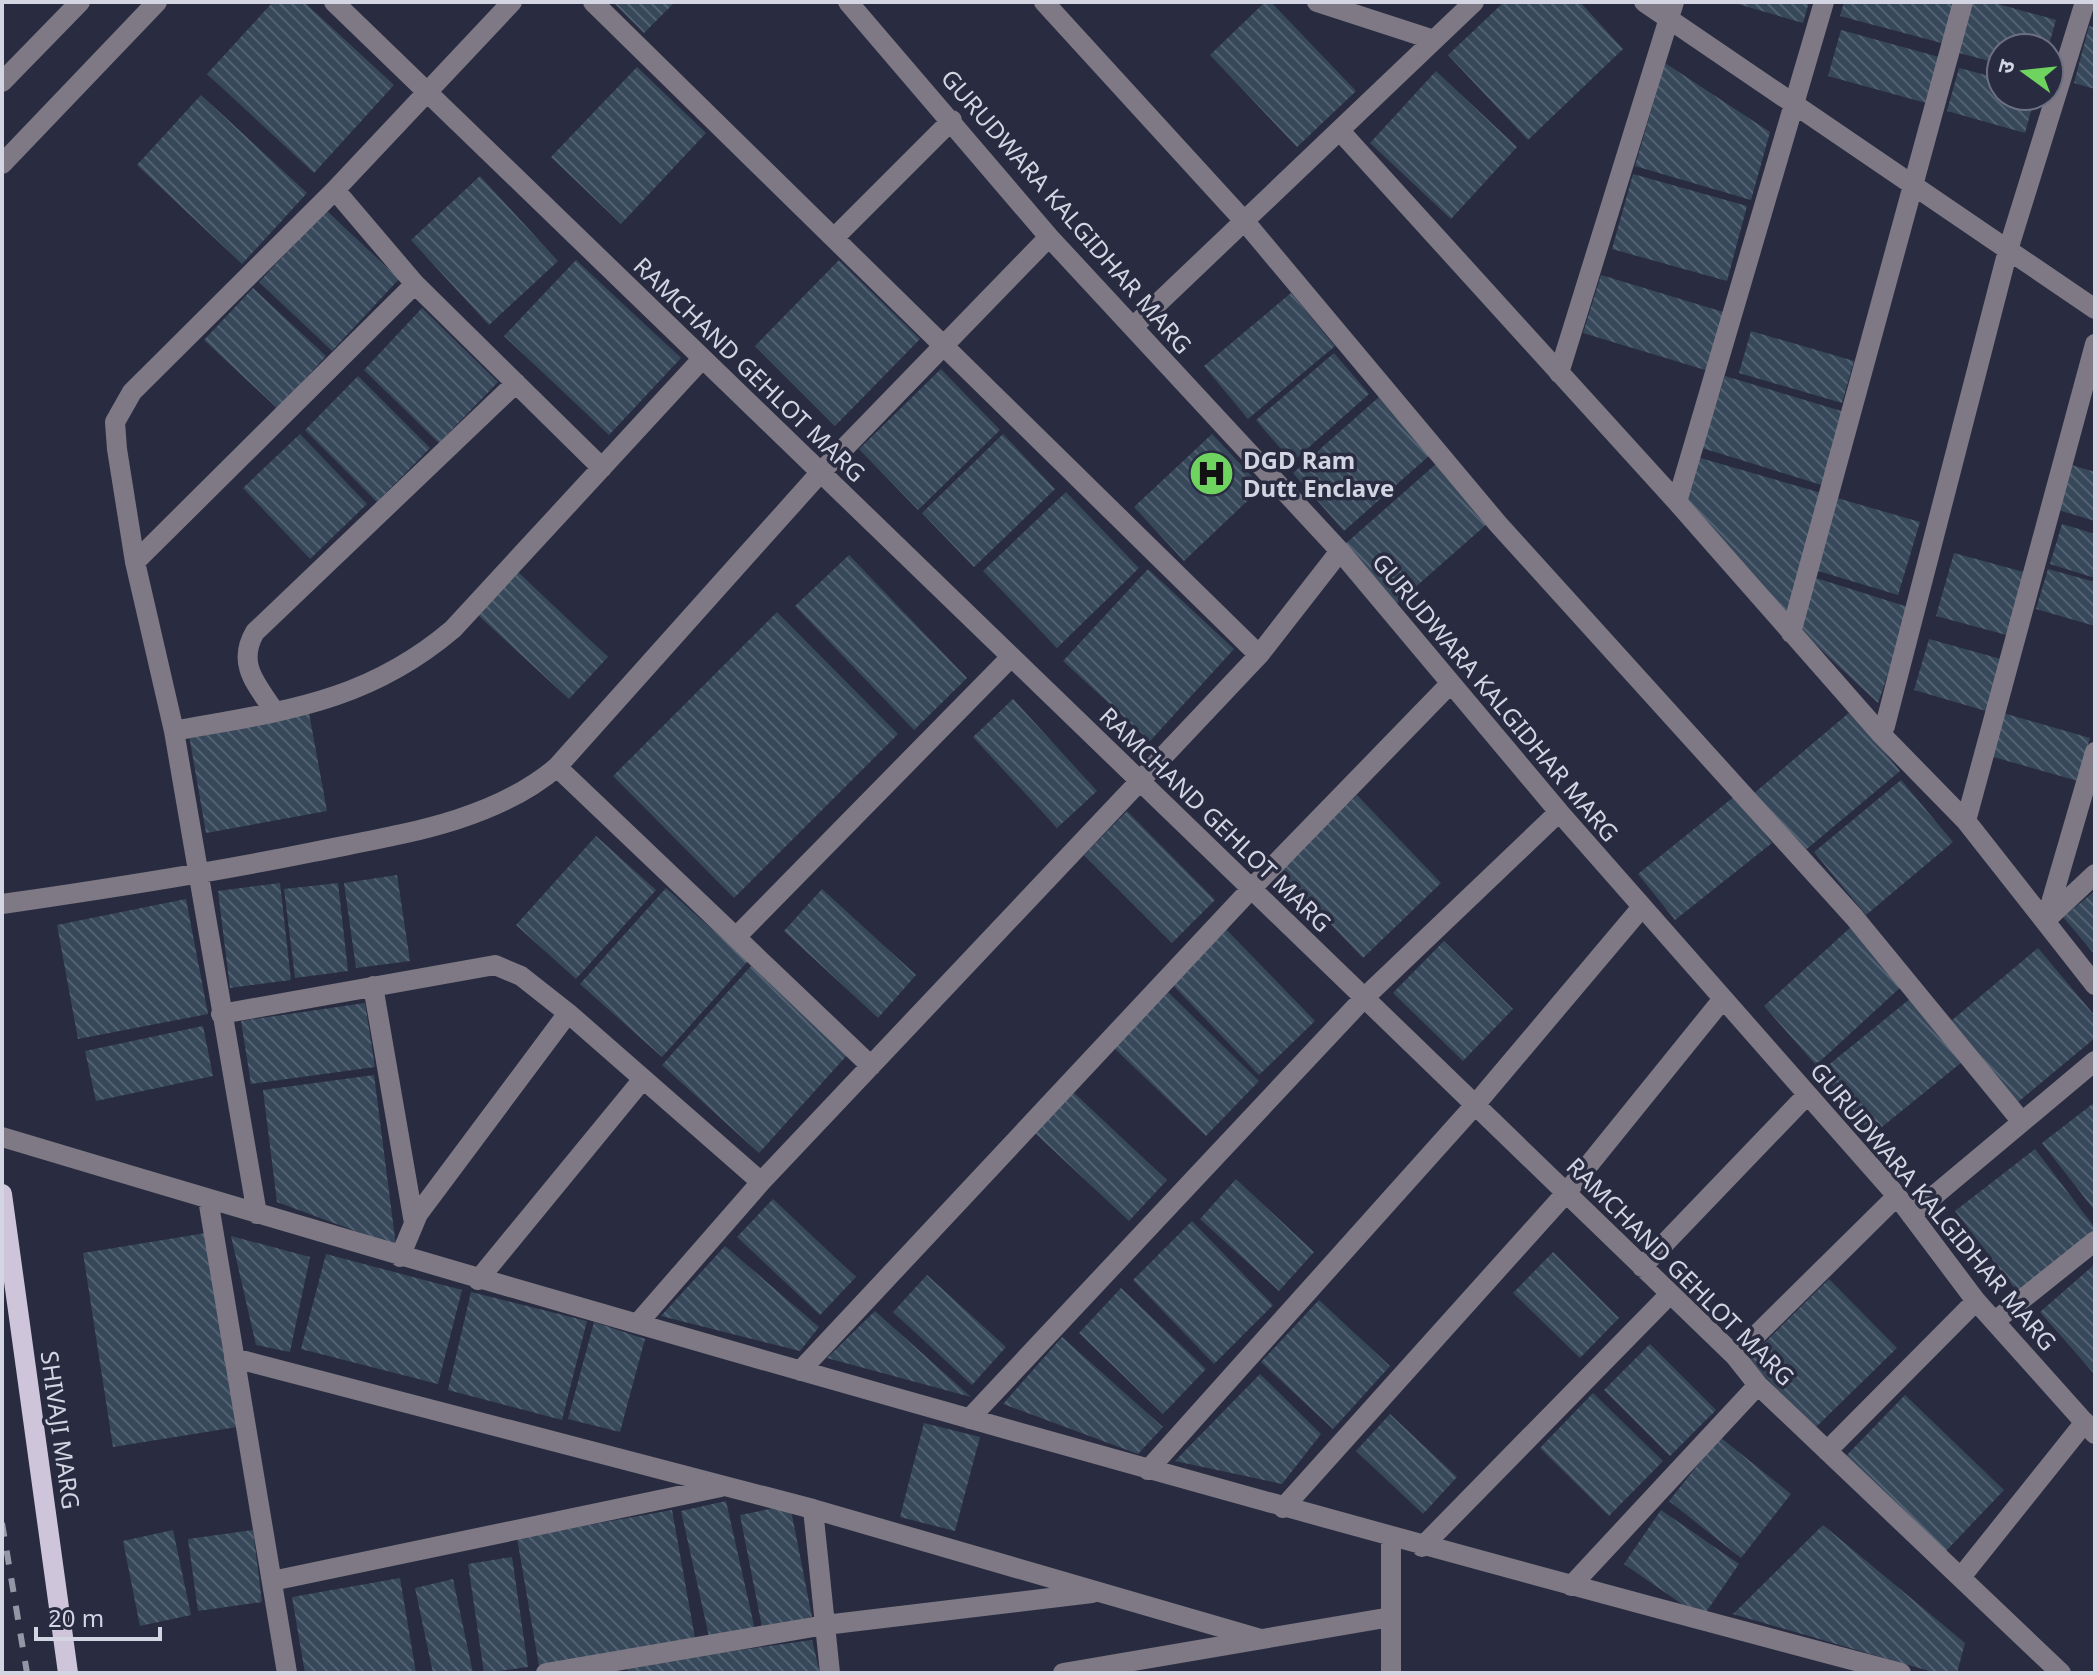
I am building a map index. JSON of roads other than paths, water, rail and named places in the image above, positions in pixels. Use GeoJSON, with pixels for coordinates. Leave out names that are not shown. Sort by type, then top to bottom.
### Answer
{"type":"FeatureCollection","features":[{"type":"Feature","properties":{"kind":"main road","name":"SHIVAJI MARG"},"geometry":{"type":"LineString","coordinates":[[2,1194],[68,1673]]}},
{"type":"Feature","properties":{"kind":"street"},"geometry":{"type":"LineString","coordinates":[[2,82],[80,2]]}},
{"type":"Feature","properties":{"kind":"street"},"geometry":{"type":"LineString","coordinates":[[2,164],[157,2]]}},
{"type":"Feature","properties":{"kind":"street","name":"RAMCHAND GEHLOT MARG"},"geometry":{"type":"LineString","coordinates":[[334,2],[1735,1356],[1758,1385],[2061,1673]]}},
{"type":"Feature","properties":{"kind":"street"},"geometry":{"type":"LineString","coordinates":[[257,1214],[174,731],[135,562],[115,422],[120,407],[428,94],[512,2]]}},
{"type":"Feature","properties":{"kind":"street"},"geometry":{"type":"LineString","coordinates":[[593,2],[1259,655]]}},
{"type":"Feature","properties":{"kind":"street","name":"GURUDWARA KALGIDHAR MARG"},"geometry":{"type":"LineString","coordinates":[[848,2],[1049,237],[1340,551],[1559,812],[1897,1196],[1976,1301],[2090,1428]]}},
{"type":"Feature","properties":{"kind":"street"},"geometry":{"type":"LineString","coordinates":[[1044,2],[1246,223],[1498,524],[1854,917],[2022,1122]]}},
{"type":"Feature","properties":{"kind":"street"},"geometry":{"type":"LineString","coordinates":[[1317,2],[1434,40]]}},
{"type":"Feature","properties":{"kind":"street"},"geometry":{"type":"LineString","coordinates":[[1133,327],[1246,223],[1474,2]]}},
{"type":"Feature","properties":{"kind":"street"},"geometry":{"type":"LineString","coordinates":[[1644,2],[1672,10],[1796,106],[2095,309]]}},
{"type":"Feature","properties":{"kind":"street"},"geometry":{"type":"LineString","coordinates":[[1677,502],[1796,106],[1824,2]]}},
{"type":"Feature","properties":{"kind":"street"},"geometry":{"type":"LineString","coordinates":[[1791,633],[1911,183],[1963,2]]}},
{"type":"Feature","properties":{"kind":"street"},"geometry":{"type":"LineString","coordinates":[[1880,733],[1885,726],[2008,250],[2085,2]]}},
{"type":"Feature","properties":{"kind":"street"},"geometry":{"type":"LineString","coordinates":[[1559,373],[1672,10]]}},
{"type":"Feature","properties":{"kind":"street"},"geometry":{"type":"LineString","coordinates":[[835,237],[952,120]]}},
{"type":"Feature","properties":{"kind":"street"},"geometry":{"type":"LineString","coordinates":[[1340,131],[1677,502],[1880,733],[1966,821],[2095,985]]}},
{"type":"Feature","properties":{"kind":"street"},"geometry":{"type":"LineString","coordinates":[[335,190],[415,284],[602,468]]}},
{"type":"Feature","properties":{"kind":"street"},"geometry":{"type":"LineString","coordinates":[[2,904],[198,875],[419,831],[504,801],[539,783],[557,767],[820,473],[943,342],[1049,237]]}},
{"type":"Feature","properties":{"kind":"street"},"geometry":{"type":"LineString","coordinates":[[135,562],[415,284]]}},
{"type":"Feature","properties":{"kind":"street"},"geometry":{"type":"LineString","coordinates":[[1966,821],[2095,344]]}},
{"type":"Feature","properties":{"kind":"street"},"geometry":{"type":"LineString","coordinates":[[174,731],[333,698],[400,670],[426,652],[453,629],[702,359]]}},
{"type":"Feature","properties":{"kind":"street"},"geometry":{"type":"LineString","coordinates":[[275,712],[249,674],[245,659],[255,632],[516,383]]}},
{"type":"Feature","properties":{"kind":"street"},"geometry":{"type":"LineString","coordinates":[[638,1323],[761,1182],[1259,655],[1340,551]]}},
{"type":"Feature","properties":{"kind":"street"},"geometry":{"type":"LineString","coordinates":[[737,936],[1011,657]]}},
{"type":"Feature","properties":{"kind":"street"},"geometry":{"type":"LineString","coordinates":[[800,1371],[1251,889],[1450,684]]}},
{"type":"Feature","properties":{"kind":"street"},"geometry":{"type":"LineString","coordinates":[[2046,920],[2095,752]]}},
{"type":"Feature","properties":{"kind":"street"},"geometry":{"type":"LineString","coordinates":[[557,767],[871,1066]]}},
{"type":"Feature","properties":{"kind":"street"},"geometry":{"type":"LineString","coordinates":[[969,1419],[1364,998],[1559,812]]}},
{"type":"Feature","properties":{"kind":"street"},"geometry":{"type":"LineString","coordinates":[[2046,920],[2095,874]]}},
{"type":"Feature","properties":{"kind":"street"},"geometry":{"type":"LineString","coordinates":[[1148,1470],[1475,1105],[1642,907]]}},
{"type":"Feature","properties":{"kind":"street"},"geometry":{"type":"LineString","coordinates":[[221,1014],[495,965],[521,976],[568,1013],[761,1182]]}},
{"type":"Feature","properties":{"kind":"street"},"geometry":{"type":"LineString","coordinates":[[373,986],[414,1223]]}},
{"type":"Feature","properties":{"kind":"street"},"geometry":{"type":"LineString","coordinates":[[1283,1508],[1566,1193],[1722,1000]]}},
{"type":"Feature","properties":{"kind":"street"},"geometry":{"type":"LineString","coordinates":[[400,1257],[414,1223],[431,1196],[568,1013]]}},
{"type":"Feature","properties":{"kind":"street"},"geometry":{"type":"LineString","coordinates":[[1911,1215],[2095,1061]]}},
{"type":"Feature","properties":{"kind":"street"},"geometry":{"type":"LineString","coordinates":[[478,1280],[643,1079]]}},
{"type":"Feature","properties":{"kind":"street"},"geometry":{"type":"LineString","coordinates":[[1642,1267],[1806,1096]]}},
{"type":"Feature","properties":{"kind":"street"},"geometry":{"type":"LineString","coordinates":[[2,1137],[478,1280],[1391,1539],[1901,1673]]}},
{"type":"Feature","properties":{"kind":"street"},"geometry":{"type":"LineString","coordinates":[[1735,1356],[1897,1196]]}},
{"type":"Feature","properties":{"kind":"street"},"geometry":{"type":"LineString","coordinates":[[208,1199],[287,1673]]}},
{"type":"Feature","properties":{"kind":"street"},"geometry":{"type":"LineString","coordinates":[[1995,1321],[2095,1241]]}},
{"type":"Feature","properties":{"kind":"street"},"geometry":{"type":"LineString","coordinates":[[1422,1547],[1670,1294]]}},
{"type":"Feature","properties":{"kind":"street"},"geometry":{"type":"LineString","coordinates":[[1827,1451],[1976,1301]]}},
{"type":"Feature","properties":{"kind":"street"},"geometry":{"type":"LineString","coordinates":[[234,1358],[813,1509],[1261,1639]]}},
{"type":"Feature","properties":{"kind":"street"},"geometry":{"type":"LineString","coordinates":[[1571,1586],[1758,1385]]}},
{"type":"Feature","properties":{"kind":"street"},"geometry":{"type":"LineString","coordinates":[[1961,1577],[2090,1428]]}},
{"type":"Feature","properties":{"kind":"street"},"geometry":{"type":"LineString","coordinates":[[272,1581],[725,1486]]}},
{"type":"Feature","properties":{"kind":"street"},"geometry":{"type":"LineString","coordinates":[[813,1509],[830,1673]]}},
{"type":"Feature","properties":{"kind":"street"},"geometry":{"type":"LineString","coordinates":[[1391,1539],[1391,1673]]}},
{"type":"Feature","properties":{"kind":"street"},"geometry":{"type":"LineString","coordinates":[[546,1673],[825,1625],[1104,1591]]}},
{"type":"Feature","properties":{"kind":"street"},"geometry":{"type":"LineString","coordinates":[[1063,1673],[1391,1617]]}},
{"type":"Feature","properties":{"kind":"railway"},"geometry":{"type":"LineString","coordinates":[[2,1523],[27,1673]]}},
{"type":"Feature","properties":{"kind":"place","name":"DGD Ram Dutt Enclave"},"geometry":{"type":"Point","coordinates":[1212,473]}}]}
